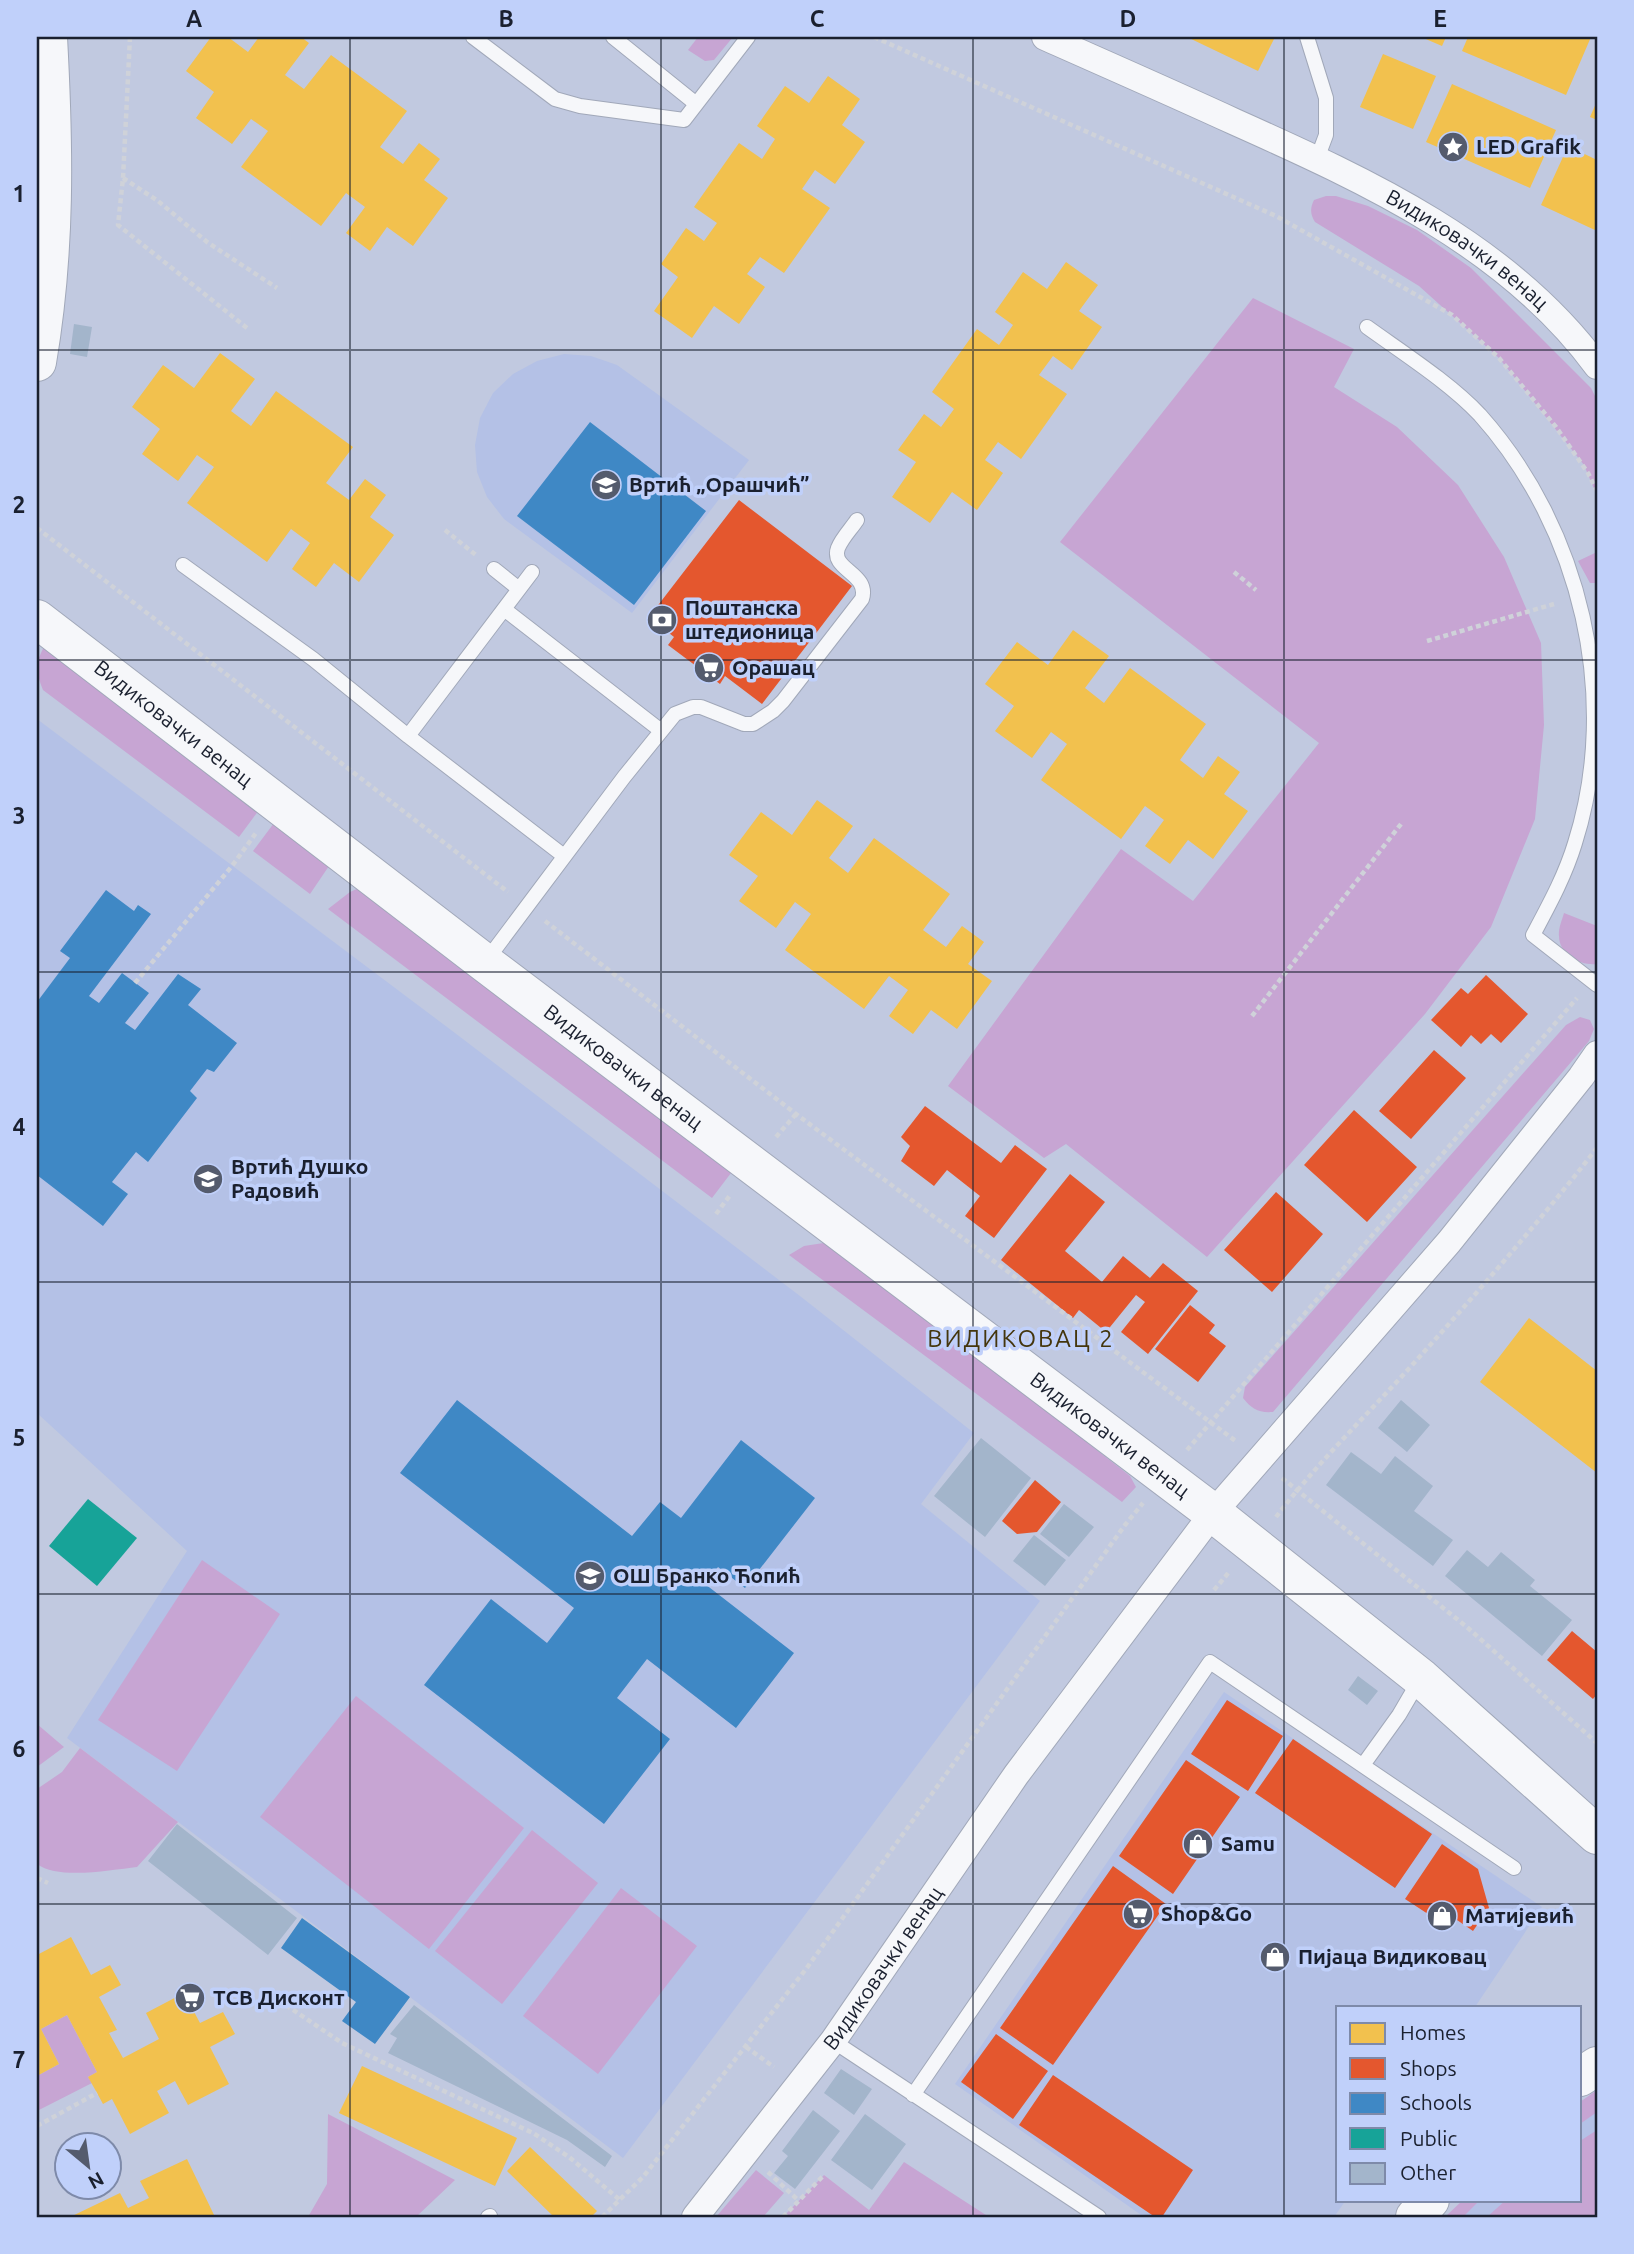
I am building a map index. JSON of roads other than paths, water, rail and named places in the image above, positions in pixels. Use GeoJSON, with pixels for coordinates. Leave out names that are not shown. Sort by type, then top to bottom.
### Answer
{"type":"FeatureCollection","features":[{"type":"Feature","properties":{"kind":"street"},"geometry":{"type":"LineString","coordinates":[[37,362],[51,257],[54,147],[48,37]]}},
{"type":"Feature","properties":{"kind":"street","name":"Видиковачки венац"},"geometry":{"type":"LineString","coordinates":[[1045,37],[1317,159],[1406,206],[1472,246],[1523,287],[1581,343],[1597,366]]}},
{"type":"Feature","properties":{"kind":"street","name":"Видиковачки венац"},"geometry":{"type":"LineString","coordinates":[[37,619],[1213,1513],[1421,1678],[1597,1835]]}},
{"type":"Feature","properties":{"kind":"street","name":"Видиковачки венац"},"geometry":{"type":"LineString","coordinates":[[695,2217],[833,2041],[1016,1775],[1213,1513],[1449,1242],[1597,1054]]}},
{"type":"Feature","properties":{"kind":"street"},"geometry":{"type":"LineString","coordinates":[[1582,2076],[1597,2066]]}},
{"type":"Feature","properties":{"kind":"street"},"geometry":{"type":"LineString","coordinates":[[1415,2217],[1428,2202]]}},
{"type":"Feature","properties":{"kind":"lane"},"geometry":{"type":"LineString","coordinates":[[474,37],[555,99],[580,106],[684,120],[748,37]]}},
{"type":"Feature","properties":{"kind":"lane"},"geometry":{"type":"LineString","coordinates":[[612,37],[695,103]]}},
{"type":"Feature","properties":{"kind":"lane"},"geometry":{"type":"LineString","coordinates":[[1307,37],[1326,98],[1326,135],[1317,159]]}},
{"type":"Feature","properties":{"kind":"lane"},"geometry":{"type":"LineString","coordinates":[[1367,327],[1451,390],[1478,414],[1497,436],[1531,486],[1546,515],[1578,597],[1590,660],[1593,727],[1591,764],[1576,841],[1565,871],[1533,935],[1595,983]]}},
{"type":"Feature","properties":{"kind":"lane"},"geometry":{"type":"LineString","coordinates":[[485,962],[660,730],[675,714],[693,707],[744,724],[753,724],[773,711],[862,599],[864,590],[861,582],[836,555],[841,542],[857,520]]}},
{"type":"Feature","properties":{"kind":"lane"},"geometry":{"type":"LineString","coordinates":[[183,565],[313,659],[564,856]]}},
{"type":"Feature","properties":{"kind":"lane"},"geometry":{"type":"LineString","coordinates":[[494,569],[519,589]]}},
{"type":"Feature","properties":{"kind":"lane"},"geometry":{"type":"LineString","coordinates":[[408,736],[532,572]]}},
{"type":"Feature","properties":{"kind":"lane"},"geometry":{"type":"LineString","coordinates":[[504,609],[660,730]]}},
{"type":"Feature","properties":{"kind":"lane"},"geometry":{"type":"LineString","coordinates":[[914,2095],[1210,1662],[1514,1868]]}},
{"type":"Feature","properties":{"kind":"lane"},"geometry":{"type":"LineString","coordinates":[[1363,1765],[1399,1715],[1421,1678]]}},
{"type":"Feature","properties":{"kind":"lane"},"geometry":{"type":"LineString","coordinates":[[833,2041],[1099,2217]]}},
{"type":"Feature","properties":{"kind":"place","name":"LED Grafik"},"geometry":{"type":"Point","coordinates":[1453,147]}},
{"type":"Feature","properties":{"kind":"place","name":"Вртић „Орашчић”"},"geometry":{"type":"Point","coordinates":[606,485]}},
{"type":"Feature","properties":{"kind":"place","name":"Поштанска штедионица"},"geometry":{"type":"Point","coordinates":[662,620]}},
{"type":"Feature","properties":{"kind":"place","name":"Орашац"},"geometry":{"type":"Point","coordinates":[709,668]}},
{"type":"Feature","properties":{"kind":"place","name":"Вртић Душко Радовић"},"geometry":{"type":"Point","coordinates":[208,1179]}},
{"type":"Feature","properties":{"kind":"place","name":"ОШ Бранко Ћопић"},"geometry":{"type":"Point","coordinates":[590,1576]}},
{"type":"Feature","properties":{"kind":"place","name":"Samu"},"geometry":{"type":"Point","coordinates":[1198,1844]}},
{"type":"Feature","properties":{"kind":"place","name":"Shop&Go"},"geometry":{"type":"Point","coordinates":[1138,1914]}},
{"type":"Feature","properties":{"kind":"place","name":"Матијевић"},"geometry":{"type":"Point","coordinates":[1442,1916]}},
{"type":"Feature","properties":{"kind":"place","name":"Пијаца Видиковац"},"geometry":{"type":"Point","coordinates":[1275,1957]}},
{"type":"Feature","properties":{"kind":"place","name":"ТСВ Дисконт"},"geometry":{"type":"Point","coordinates":[190,1998]}},
{"type":"Feature","properties":{"kind":"district","name":"ВИДИКОВАЦ 2"},"geometry":{"type":"Point","coordinates":[1021,1339]}}]}
